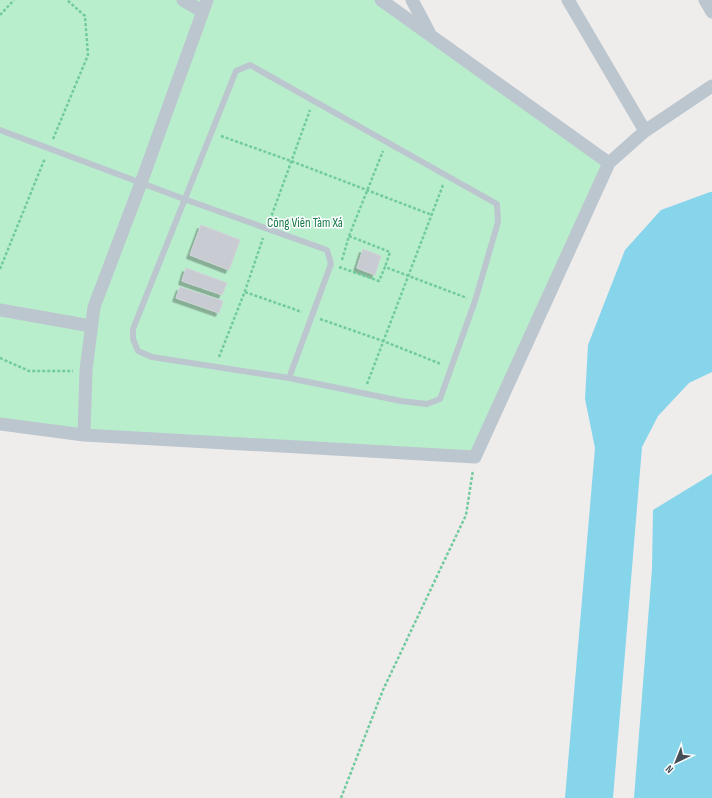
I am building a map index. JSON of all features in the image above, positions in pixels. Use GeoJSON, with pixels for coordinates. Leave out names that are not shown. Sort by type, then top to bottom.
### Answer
{"type":"FeatureCollection","features":[{"type":"Feature","properties":{"kind":"street"},"geometry":{"type":"LineString","coordinates":[[84,435],[86,370],[94,307],[205,6],[183,0]]}},
{"type":"Feature","properties":{"kind":"street"},"geometry":{"type":"LineString","coordinates":[[381,0],[609,163]]}},
{"type":"Feature","properties":{"kind":"street"},"geometry":{"type":"LineString","coordinates":[[412,0],[431,35]]}},
{"type":"Feature","properties":{"kind":"street"},"geometry":{"type":"LineString","coordinates":[[568,0],[645,131]]}},
{"type":"Feature","properties":{"kind":"street"},"geometry":{"type":"LineString","coordinates":[[705,0],[712,12]]}},
{"type":"Feature","properties":{"kind":"street"},"geometry":{"type":"LineString","coordinates":[[0,424],[84,435],[475,457],[609,163],[645,131],[712,86]]}},
{"type":"Feature","properties":{"kind":"street"},"geometry":{"type":"LineString","coordinates":[[0,310],[91,326]]}},
{"type":"Feature","properties":{"kind":"lane"},"geometry":{"type":"LineString","coordinates":[[250,64],[386,142],[497,204],[498,222],[475,300],[440,400],[427,404],[401,401],[289,378],[152,357],[138,350],[133,338],[133,329],[236,71],[250,64]]}},
{"type":"Feature","properties":{"kind":"lane"},"geometry":{"type":"LineString","coordinates":[[0,130],[184,199],[327,250],[331,264],[289,378]]}},
{"type":"Feature","properties":{"kind":"path"},"geometry":{"type":"LineString","coordinates":[[0,14],[14,0]]}},
{"type":"Feature","properties":{"kind":"path"},"geometry":{"type":"LineString","coordinates":[[0,269],[88,55],[85,16],[67,0]]}},
{"type":"Feature","properties":{"kind":"path"},"geometry":{"type":"LineString","coordinates":[[211,133],[432,215]]}},
{"type":"Feature","properties":{"kind":"path"},"geometry":{"type":"LineString","coordinates":[[339,267],[349,236],[386,142]]}},
{"type":"Feature","properties":{"kind":"path"},"geometry":{"type":"LineString","coordinates":[[363,394],[447,176]]}},
{"type":"Feature","properties":{"kind":"path"},"geometry":{"type":"LineString","coordinates":[[331,264],[379,282],[390,252],[349,236]]}},
{"type":"Feature","properties":{"kind":"path"},"geometry":{"type":"LineString","coordinates":[[385,267],[475,300]]}},
{"type":"Feature","properties":{"kind":"path"},"geometry":{"type":"LineString","coordinates":[[245,292],[383,341],[451,368]]}},
{"type":"Feature","properties":{"kind":"path"},"geometry":{"type":"LineString","coordinates":[[0,358],[29,371],[86,370]]}},
{"type":"Feature","properties":{"kind":"path"},"geometry":{"type":"LineString","coordinates":[[341,798],[383,690],[466,515],[475,457]]}},
{"type":"Feature","properties":{"kind":"green space","name":"Công Viên Tàm Xá"},"geometry":{"type":"Polygon","coordinates":[[[0,0],[378,0],[609,163],[475,457],[0,424],[0,0]]]}},
{"type":"Feature","properties":{"kind":"water"},"geometry":{"type":"Polygon","coordinates":[[[712,192],[712,372],[689,383],[658,416],[642,447],[613,798],[565,798],[595,448],[585,399],[588,345],[625,250],[661,210],[712,192]]]}},
{"type":"Feature","properties":{"kind":"water"},"geometry":{"type":"Polygon","coordinates":[[[712,474],[712,798],[634,798],[652,569],[653,510],[712,474]]]}},
{"type":"Feature","properties":{"kind":"building"},"geometry":{"type":"Polygon","coordinates":[[[201,225],[240,240],[229,270],[190,255],[201,225]]]}},
{"type":"Feature","properties":{"kind":"building"},"geometry":{"type":"Polygon","coordinates":[[[363,249],[381,256],[375,275],[357,268],[363,249]]]}},
{"type":"Feature","properties":{"kind":"building"},"geometry":{"type":"Polygon","coordinates":[[[186,268],[227,283],[222,295],[182,281],[186,268]]]}},
{"type":"Feature","properties":{"kind":"building"},"geometry":{"type":"Polygon","coordinates":[[[180,287],[223,301],[219,313],[176,298],[180,287]]]}}]}
